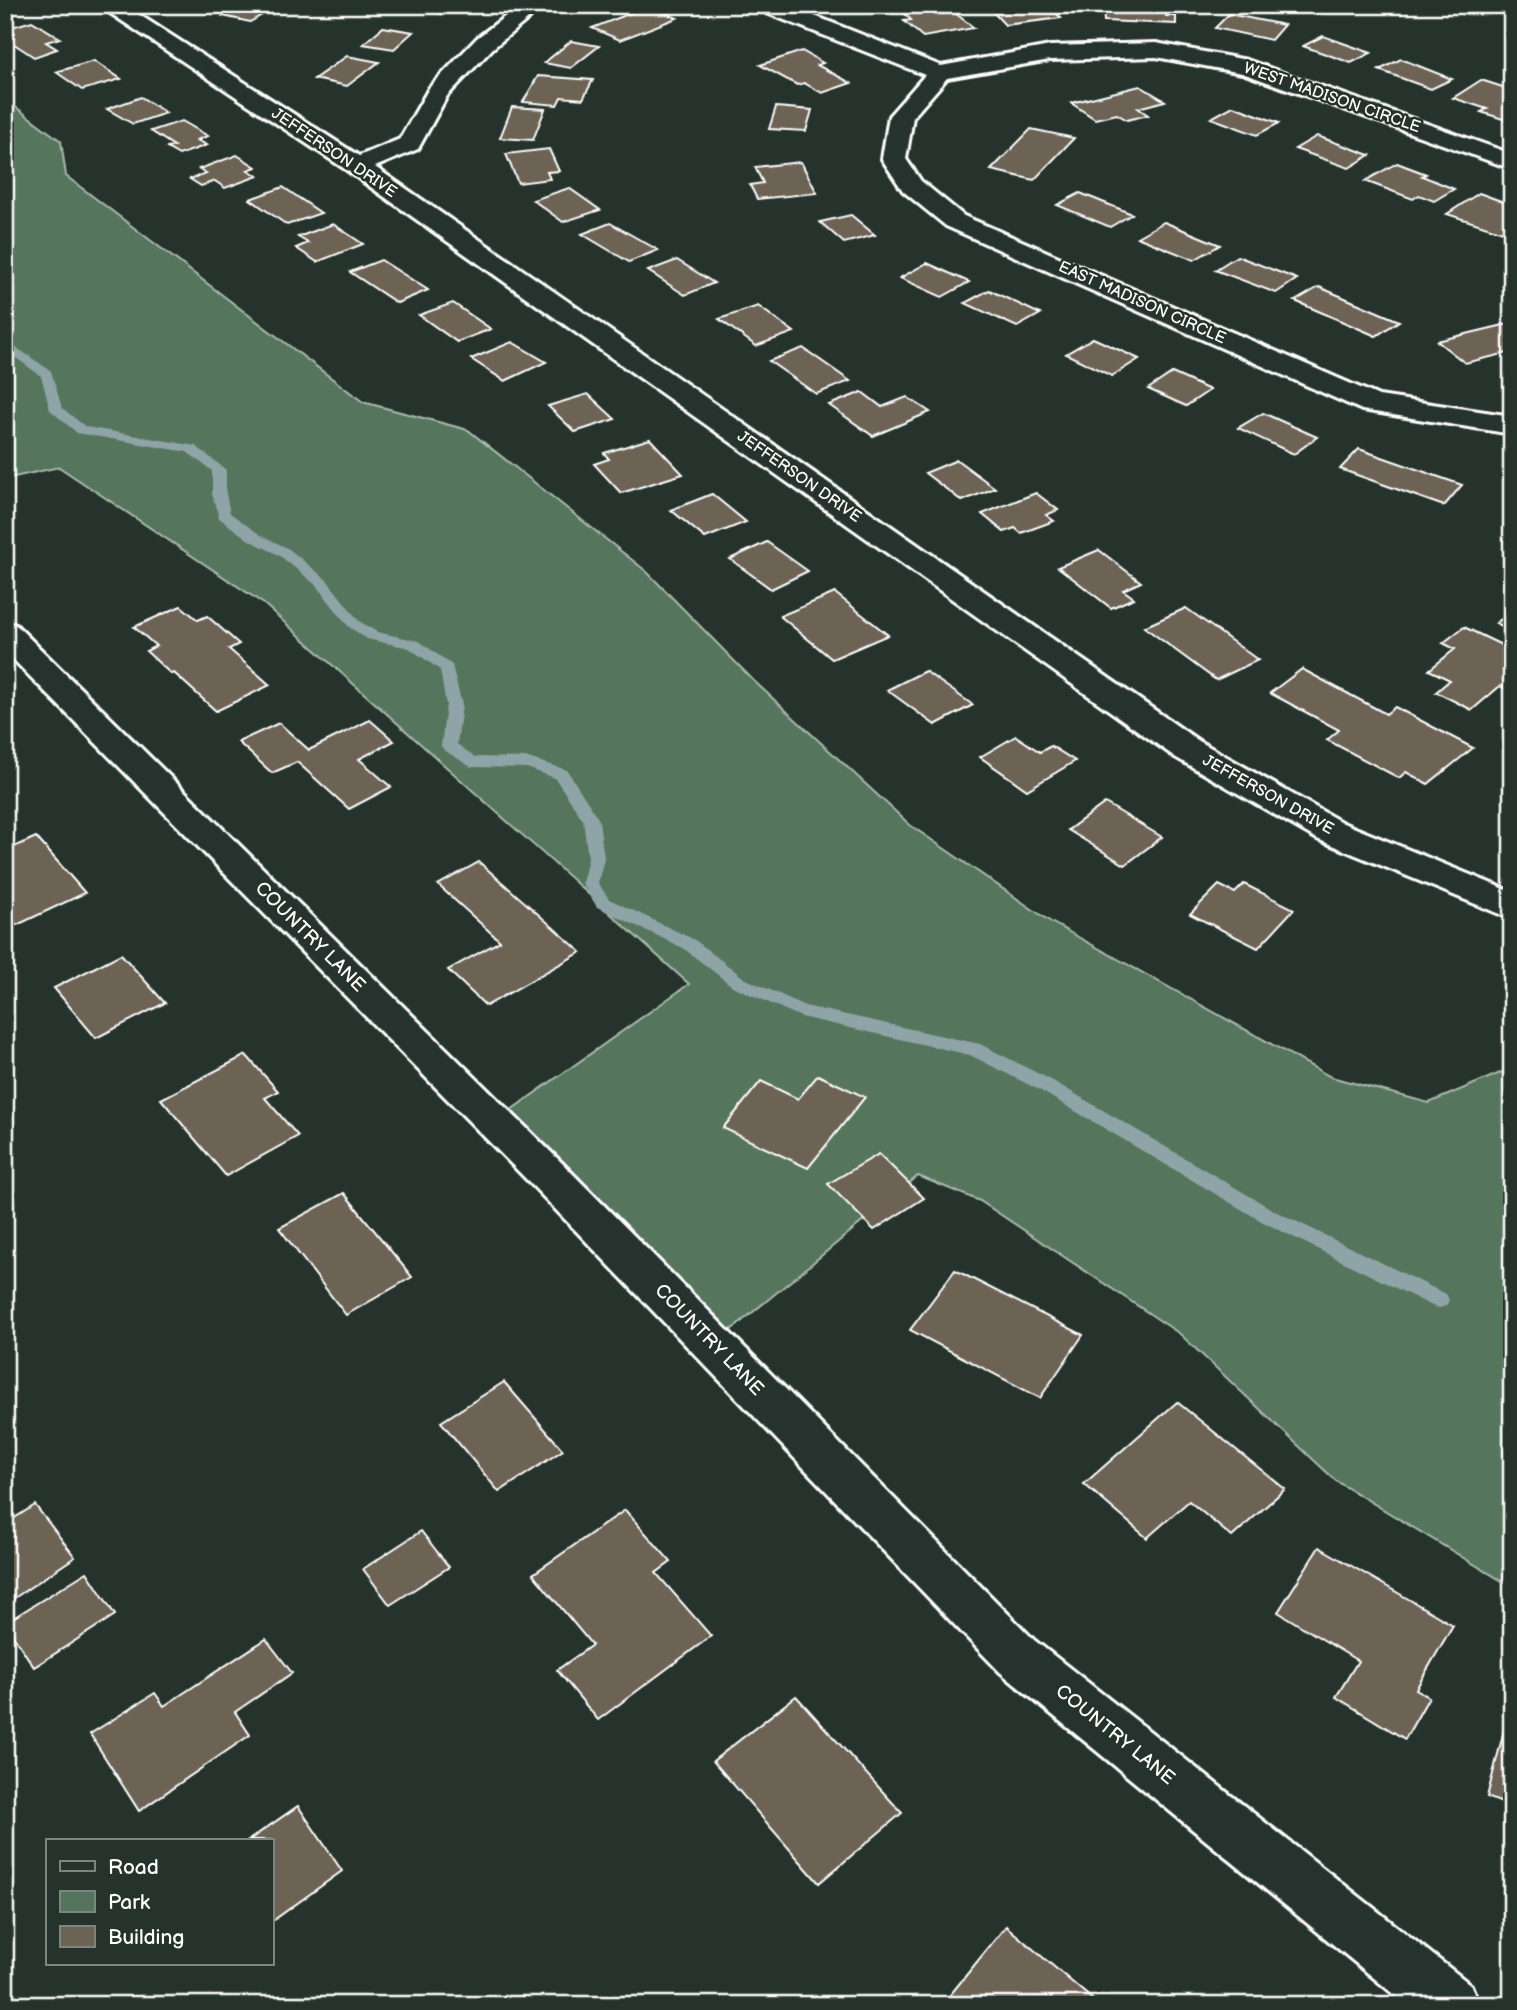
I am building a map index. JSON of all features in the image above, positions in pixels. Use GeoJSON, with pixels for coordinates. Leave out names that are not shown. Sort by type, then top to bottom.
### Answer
{"type":"FeatureCollection","features":[{"type":"Feature","properties":{"kind":"street","name":"JEFFERSON DRIVE"},"geometry":{"type":"LineString","coordinates":[[109,5],[357,166],[1187,750],[1330,831],[1512,906]]}},
{"type":"Feature","properties":{"kind":"street"},"geometry":{"type":"LineString","coordinates":[[357,166],[409,144],[437,93],[485,43],[534,5]]}},
{"type":"Feature","properties":{"kind":"street"},"geometry":{"type":"LineString","coordinates":[[767,5],[939,73]]}},
{"type":"Feature","properties":{"kind":"street","name":"WEST MADISON CIRCLE"},"geometry":{"type":"LineString","coordinates":[[939,73],[1050,53],[1156,50],[1247,67],[1512,162]]}},
{"type":"Feature","properties":{"kind":"street","name":"EAST MADISON CIRCLE"},"geometry":{"type":"LineString","coordinates":[[939,73],[901,116],[894,159],[912,186],[956,221],[1372,404],[1512,425]]}},
{"type":"Feature","properties":{"kind":"street","name":"COUNTRY LANE"},"geometry":{"type":"LineString","coordinates":[[5,632],[549,1176],[1017,1656],[1451,2005]]}},
{"type":"Feature","properties":{"kind":"green space"},"geometry":{"type":"Polygon","coordinates":[[[5,99],[61,141],[66,176],[363,402],[468,430],[646,571],[755,682],[910,825],[1051,922],[1331,1077],[1429,1103],[1512,1068],[1512,1587],[1336,1481],[1180,1334],[980,1201],[918,1176],[713,1345],[494,1122],[689,984],[264,604],[59,467],[5,479],[5,99]]]}},
{"type":"Feature","properties":{"kind":"building"},"geometry":{"type":"Polygon","coordinates":[[[207,5],[279,5],[250,22],[223,16],[231,11],[207,5]]]}},
{"type":"Feature","properties":{"kind":"building"},"geometry":{"type":"Polygon","coordinates":[[[453,5],[442,14],[409,7],[453,5]]]}},
{"type":"Feature","properties":{"kind":"building"},"geometry":{"type":"Polygon","coordinates":[[[933,5],[942,14],[954,12],[974,28],[923,37],[904,21],[911,20],[901,10],[933,5]]]}},
{"type":"Feature","properties":{"kind":"building"},"geometry":{"type":"Polygon","coordinates":[[[1103,5],[1165,7],[1166,16],[1176,16],[1176,24],[1104,21],[1103,5]]]}},
{"type":"Feature","properties":{"kind":"building"},"geometry":{"type":"Polygon","coordinates":[[[649,6],[677,18],[620,40],[592,28],[649,6]]]}},
{"type":"Feature","properties":{"kind":"building"},"geometry":{"type":"Polygon","coordinates":[[[1050,6],[1061,18],[1005,25],[993,12],[1050,6]]]}},
{"type":"Feature","properties":{"kind":"building"},"geometry":{"type":"Polygon","coordinates":[[[1229,14],[1284,25],[1271,40],[1215,28],[1229,14]]]}},
{"type":"Feature","properties":{"kind":"building"},"geometry":{"type":"Polygon","coordinates":[[[32,21],[60,38],[46,42],[57,49],[34,57],[8,40],[5,41],[5,29],[32,21]]]}},
{"type":"Feature","properties":{"kind":"building"},"geometry":{"type":"Polygon","coordinates":[[[383,27],[413,32],[394,49],[363,44],[383,27]]]}},
{"type":"Feature","properties":{"kind":"building"},"geometry":{"type":"Polygon","coordinates":[[[1323,36],[1371,53],[1351,63],[1303,46],[1323,36]]]}},
{"type":"Feature","properties":{"kind":"building"},"geometry":{"type":"Polygon","coordinates":[[[571,41],[599,46],[571,68],[544,63],[571,41]]]}},
{"type":"Feature","properties":{"kind":"building"},"geometry":{"type":"Polygon","coordinates":[[[802,51],[823,63],[817,65],[851,83],[822,93],[804,83],[797,85],[760,65],[802,51]]]}},
{"type":"Feature","properties":{"kind":"building"},"geometry":{"type":"Polygon","coordinates":[[[347,56],[379,62],[347,86],[314,79],[347,56]]]}},
{"type":"Feature","properties":{"kind":"building"},"geometry":{"type":"Polygon","coordinates":[[[1401,59],[1452,79],[1431,89],[1379,70],[1401,59]]]}},
{"type":"Feature","properties":{"kind":"building"},"geometry":{"type":"Polygon","coordinates":[[[94,61],[121,79],[82,90],[56,72],[94,61]]]}},
{"type":"Feature","properties":{"kind":"building"},"geometry":{"type":"Polygon","coordinates":[[[538,76],[593,80],[583,99],[561,97],[557,105],[523,102],[538,76]]]}},
{"type":"Feature","properties":{"kind":"building"},"geometry":{"type":"Polygon","coordinates":[[[1481,80],[1512,90],[1512,122],[1481,112],[1487,109],[1453,98],[1481,80]]]}},
{"type":"Feature","properties":{"kind":"building"},"geometry":{"type":"Polygon","coordinates":[[[1140,86],[1165,101],[1138,108],[1148,115],[1127,120],[1117,114],[1095,119],[1071,103],[1140,86]]]}},
{"type":"Feature","properties":{"kind":"building"},"geometry":{"type":"Polygon","coordinates":[[[141,97],[166,113],[133,124],[107,109],[141,97]]]}},
{"type":"Feature","properties":{"kind":"building"},"geometry":{"type":"Polygon","coordinates":[[[1233,106],[1279,123],[1257,135],[1211,118],[1233,106]]]}},
{"type":"Feature","properties":{"kind":"building"},"geometry":{"type":"Polygon","coordinates":[[[512,107],[545,109],[533,140],[500,138],[512,107]]]}},
{"type":"Feature","properties":{"kind":"building"},"geometry":{"type":"Polygon","coordinates":[[[776,107],[812,110],[806,131],[769,129],[776,107]]]}},
{"type":"Feature","properties":{"kind":"building"},"geometry":{"type":"Polygon","coordinates":[[[182,121],[208,136],[197,140],[207,145],[179,155],[167,148],[174,146],[151,131],[182,121]]]}},
{"type":"Feature","properties":{"kind":"building"},"geometry":{"type":"Polygon","coordinates":[[[1031,129],[1074,138],[1034,180],[991,170],[1031,129]]]}},
{"type":"Feature","properties":{"kind":"building"},"geometry":{"type":"Polygon","coordinates":[[[1317,136],[1370,155],[1349,168],[1295,149],[1317,136]]]}},
{"type":"Feature","properties":{"kind":"building"},"geometry":{"type":"Polygon","coordinates":[[[549,149],[559,171],[547,172],[550,179],[518,183],[506,154],[549,149]]]}},
{"type":"Feature","properties":{"kind":"building"},"geometry":{"type":"Polygon","coordinates":[[[237,155],[256,167],[248,170],[258,176],[225,188],[215,181],[201,186],[190,179],[206,173],[199,169],[237,155]]]}},
{"type":"Feature","properties":{"kind":"building"},"geometry":{"type":"Polygon","coordinates":[[[801,162],[817,193],[757,199],[750,185],[763,183],[755,167],[801,162]]]}},
{"type":"Feature","properties":{"kind":"building"},"geometry":{"type":"Polygon","coordinates":[[[1397,163],[1454,189],[1434,201],[1419,195],[1413,199],[1365,181],[1397,163]]]}},
{"type":"Feature","properties":{"kind":"building"},"geometry":{"type":"Polygon","coordinates":[[[283,187],[321,213],[287,225],[250,199],[283,187]]]}},
{"type":"Feature","properties":{"kind":"building"},"geometry":{"type":"Polygon","coordinates":[[[569,188],[600,210],[563,222],[533,200],[569,188]]]}},
{"type":"Feature","properties":{"kind":"building"},"geometry":{"type":"Polygon","coordinates":[[[1080,193],[1132,214],[1110,227],[1057,205],[1080,193]]]}},
{"type":"Feature","properties":{"kind":"building"},"geometry":{"type":"Polygon","coordinates":[[[1479,193],[1509,204],[1505,206],[1512,209],[1512,235],[1447,214],[1479,193]]]}},
{"type":"Feature","properties":{"kind":"building"},"geometry":{"type":"Polygon","coordinates":[[[851,215],[875,235],[844,243],[820,222],[851,215]]]}},
{"type":"Feature","properties":{"kind":"building"},"geometry":{"type":"Polygon","coordinates":[[[1164,222],[1220,245],[1194,260],[1137,237],[1164,222]]]}},
{"type":"Feature","properties":{"kind":"building"},"geometry":{"type":"Polygon","coordinates":[[[610,223],[658,250],[629,262],[582,234],[610,223]]]}},
{"type":"Feature","properties":{"kind":"building"},"geometry":{"type":"Polygon","coordinates":[[[333,224],[363,244],[317,262],[296,248],[308,243],[298,237],[333,224]]]}},
{"type":"Feature","properties":{"kind":"building"},"geometry":{"type":"Polygon","coordinates":[[[1237,256],[1297,279],[1276,293],[1215,270],[1237,256]]]}},
{"type":"Feature","properties":{"kind":"building"},"geometry":{"type":"Polygon","coordinates":[[[381,260],[428,290],[397,303],[350,272],[381,260]]]}},
{"type":"Feature","properties":{"kind":"building"},"geometry":{"type":"Polygon","coordinates":[[[677,260],[714,283],[685,295],[648,271],[677,260]]]}},
{"type":"Feature","properties":{"kind":"building"},"geometry":{"type":"Polygon","coordinates":[[[927,263],[969,282],[942,297],[900,278],[927,263]]]}},
{"type":"Feature","properties":{"kind":"building"},"geometry":{"type":"Polygon","coordinates":[[[1319,287],[1399,321],[1376,336],[1295,301],[1319,287]]]}},
{"type":"Feature","properties":{"kind":"building"},"geometry":{"type":"Polygon","coordinates":[[[989,290],[1040,314],[1017,327],[965,303],[989,290]]]}},
{"type":"Feature","properties":{"kind":"building"},"geometry":{"type":"Polygon","coordinates":[[[453,303],[491,329],[457,342],[419,315],[453,303]]]}},
{"type":"Feature","properties":{"kind":"building"},"geometry":{"type":"Polygon","coordinates":[[[758,306],[794,332],[756,346],[719,319],[758,306]]]}},
{"type":"Feature","properties":{"kind":"building"},"geometry":{"type":"Polygon","coordinates":[[[1512,323],[1512,352],[1465,363],[1437,341],[1512,323]]]}},
{"type":"Feature","properties":{"kind":"building"},"geometry":{"type":"Polygon","coordinates":[[[1093,338],[1139,359],[1112,376],[1066,354],[1093,338]]]}},
{"type":"Feature","properties":{"kind":"building"},"geometry":{"type":"Polygon","coordinates":[[[512,342],[546,362],[505,381],[471,359],[512,342]]]}},
{"type":"Feature","properties":{"kind":"building"},"geometry":{"type":"Polygon","coordinates":[[[803,348],[850,381],[816,394],[769,361],[803,348]]]}},
{"type":"Feature","properties":{"kind":"building"},"geometry":{"type":"Polygon","coordinates":[[[1172,373],[1210,390],[1186,406],[1148,389],[1172,373]]]}},
{"type":"Feature","properties":{"kind":"building"},"geometry":{"type":"Polygon","coordinates":[[[862,392],[882,407],[907,397],[930,412],[873,436],[829,405],[862,392]]]}},
{"type":"Feature","properties":{"kind":"building"},"geometry":{"type":"Polygon","coordinates":[[[588,394],[615,419],[575,432],[548,406],[588,394]]]}},
{"type":"Feature","properties":{"kind":"building"},"geometry":{"type":"Polygon","coordinates":[[[1263,413],[1317,437],[1294,454],[1238,428],[1263,413]]]}},
{"type":"Feature","properties":{"kind":"building"},"geometry":{"type":"Polygon","coordinates":[[[650,439],[683,474],[621,493],[594,464],[609,459],[604,453],[650,439]]]}},
{"type":"Feature","properties":{"kind":"building"},"geometry":{"type":"Polygon","coordinates":[[[1359,449],[1462,485],[1444,506],[1340,469],[1359,449]]]}},
{"type":"Feature","properties":{"kind":"building"},"geometry":{"type":"Polygon","coordinates":[[[957,460],[995,488],[962,501],[925,473],[957,460]]]}},
{"type":"Feature","properties":{"kind":"building"},"geometry":{"type":"Polygon","coordinates":[[[1036,493],[1058,510],[1046,515],[1054,521],[1021,533],[1015,528],[1004,532],[982,514],[1036,493]]]}},
{"type":"Feature","properties":{"kind":"building"},"geometry":{"type":"Polygon","coordinates":[[[712,494],[746,522],[705,538],[671,510],[712,494]]]}},
{"type":"Feature","properties":{"kind":"building"},"geometry":{"type":"Polygon","coordinates":[[[767,542],[808,571],[771,589],[730,559],[767,542]]]}},
{"type":"Feature","properties":{"kind":"building"},"geometry":{"type":"Polygon","coordinates":[[[1099,550],[1141,582],[1123,590],[1134,598],[1111,608],[1058,567],[1099,550]]]}},
{"type":"Feature","properties":{"kind":"building"},"geometry":{"type":"Polygon","coordinates":[[[835,593],[888,635],[832,659],[780,616],[835,593]]]}},
{"type":"Feature","properties":{"kind":"building"},"geometry":{"type":"Polygon","coordinates":[[[181,606],[198,620],[207,616],[239,644],[229,649],[270,685],[216,711],[174,673],[171,674],[146,651],[156,646],[134,627],[181,606]]]}},
{"type":"Feature","properties":{"kind":"building"},"geometry":{"type":"Polygon","coordinates":[[[1186,608],[1258,660],[1216,680],[1144,627],[1186,608]]]}},
{"type":"Feature","properties":{"kind":"building"},"geometry":{"type":"Polygon","coordinates":[[[1512,611],[1512,631],[1496,623],[1512,611]]]}},
{"type":"Feature","properties":{"kind":"building"},"geometry":{"type":"Polygon","coordinates":[[[1464,627],[1512,650],[1512,692],[1500,686],[1472,710],[1436,692],[1450,680],[1429,670],[1455,649],[1443,643],[1464,627]]]}},
{"type":"Feature","properties":{"kind":"building"},"geometry":{"type":"Polygon","coordinates":[[[1302,669],[1386,714],[1395,707],[1473,748],[1428,784],[1406,772],[1399,778],[1327,740],[1339,730],[1270,693],[1302,669]]]}},
{"type":"Feature","properties":{"kind":"building"},"geometry":{"type":"Polygon","coordinates":[[[925,671],[973,705],[935,725],[887,690],[925,671]]]}},
{"type":"Feature","properties":{"kind":"building"},"geometry":{"type":"Polygon","coordinates":[[[370,720],[394,741],[359,759],[391,787],[349,809],[297,762],[272,773],[238,742],[279,723],[309,750],[370,720]]]}},
{"type":"Feature","properties":{"kind":"building"},"geometry":{"type":"Polygon","coordinates":[[[1016,736],[1040,752],[1051,746],[1075,761],[1027,790],[980,757],[1016,736]]]}},
{"type":"Feature","properties":{"kind":"building"},"geometry":{"type":"Polygon","coordinates":[[[1105,803],[1162,837],[1125,865],[1068,830],[1105,803]]]}},
{"type":"Feature","properties":{"kind":"building"},"geometry":{"type":"Polygon","coordinates":[[[36,837],[85,893],[17,925],[5,912],[5,851],[36,837]]]}},
{"type":"Feature","properties":{"kind":"building"},"geometry":{"type":"Polygon","coordinates":[[[479,862],[581,952],[486,1006],[448,970],[500,941],[438,885],[479,862]]]}},
{"type":"Feature","properties":{"kind":"building"},"geometry":{"type":"Polygon","coordinates":[[[1244,884],[1294,909],[1258,948],[1190,914],[1219,885],[1235,893],[1244,884]]]}},
{"type":"Feature","properties":{"kind":"building"},"geometry":{"type":"Polygon","coordinates":[[[121,954],[165,1003],[96,1038],[54,988],[121,954]]]}},
{"type":"Feature","properties":{"kind":"building"},"geometry":{"type":"Polygon","coordinates":[[[246,1055],[278,1091],[265,1098],[298,1136],[226,1176],[161,1099],[246,1055]]]}},
{"type":"Feature","properties":{"kind":"building"},"geometry":{"type":"Polygon","coordinates":[[[818,1075],[865,1097],[808,1168],[723,1128],[761,1081],[798,1099],[818,1075]]]}},
{"type":"Feature","properties":{"kind":"building"},"geometry":{"type":"Polygon","coordinates":[[[879,1154],[924,1198],[874,1230],[828,1184],[879,1154]]]}},
{"type":"Feature","properties":{"kind":"building"},"geometry":{"type":"Polygon","coordinates":[[[344,1193],[412,1277],[346,1315],[279,1228],[344,1193]]]}},
{"type":"Feature","properties":{"kind":"building"},"geometry":{"type":"Polygon","coordinates":[[[955,1270],[1083,1335],[1040,1398],[910,1330],[955,1270]]]}},
{"type":"Feature","properties":{"kind":"building"},"geometry":{"type":"Polygon","coordinates":[[[504,1382],[563,1450],[499,1492],[441,1422],[504,1382]]]}},
{"type":"Feature","properties":{"kind":"building"},"geometry":{"type":"Polygon","coordinates":[[[1177,1402],[1285,1489],[1232,1537],[1189,1501],[1147,1538],[1084,1484],[1177,1402]]]}},
{"type":"Feature","properties":{"kind":"building"},"geometry":{"type":"Polygon","coordinates":[[[35,1505],[75,1557],[7,1603],[5,1524],[35,1505]]]}},
{"type":"Feature","properties":{"kind":"building"},"geometry":{"type":"Polygon","coordinates":[[[625,1510],[671,1562],[656,1573],[711,1636],[598,1720],[557,1670],[592,1645],[533,1574],[625,1510]]]}},
{"type":"Feature","properties":{"kind":"building"},"geometry":{"type":"Polygon","coordinates":[[[421,1531],[449,1567],[390,1605],[363,1569],[421,1531]]]}},
{"type":"Feature","properties":{"kind":"building"},"geometry":{"type":"Polygon","coordinates":[[[1319,1547],[1453,1625],[1416,1689],[1429,1697],[1405,1739],[1336,1697],[1358,1661],[1278,1612],[1319,1547]]]}},
{"type":"Feature","properties":{"kind":"building"},"geometry":{"type":"Polygon","coordinates":[[[87,1572],[115,1615],[34,1667],[5,1623],[87,1572]]]}},
{"type":"Feature","properties":{"kind":"building"},"geometry":{"type":"Polygon","coordinates":[[[266,1639],[292,1673],[235,1712],[250,1735],[139,1811],[90,1734],[155,1693],[164,1706],[266,1639]]]}},
{"type":"Feature","properties":{"kind":"building"},"geometry":{"type":"Polygon","coordinates":[[[796,1696],[902,1813],[819,1883],[713,1761],[796,1696]]]}},
{"type":"Feature","properties":{"kind":"building"},"geometry":{"type":"Polygon","coordinates":[[[1512,1699],[1512,1807],[1487,1797],[1512,1699]]]}},
{"type":"Feature","properties":{"kind":"building"},"geometry":{"type":"Polygon","coordinates":[[[298,1806],[342,1871],[273,1921],[273,1839],[250,1839],[298,1806]]]}},
{"type":"Feature","properties":{"kind":"building"},"geometry":{"type":"Polygon","coordinates":[[[1006,1926],[1099,2005],[942,2005],[1006,1926]]]}},
{"type":"Feature","properties":{"kind":"waterway"},"geometry":{"type":"LineString","coordinates":[[5,344],[47,374],[56,410],[82,430],[191,449],[219,470],[219,494],[224,515],[254,537],[284,552],[322,583],[354,624],[372,636],[414,644],[447,668],[454,705],[449,746],[471,762],[528,763],[561,774],[591,820],[596,858],[590,883],[603,903],[689,944],[738,982],[801,1011],[974,1049],[1047,1086],[1270,1217],[1439,1300]]}}]}
